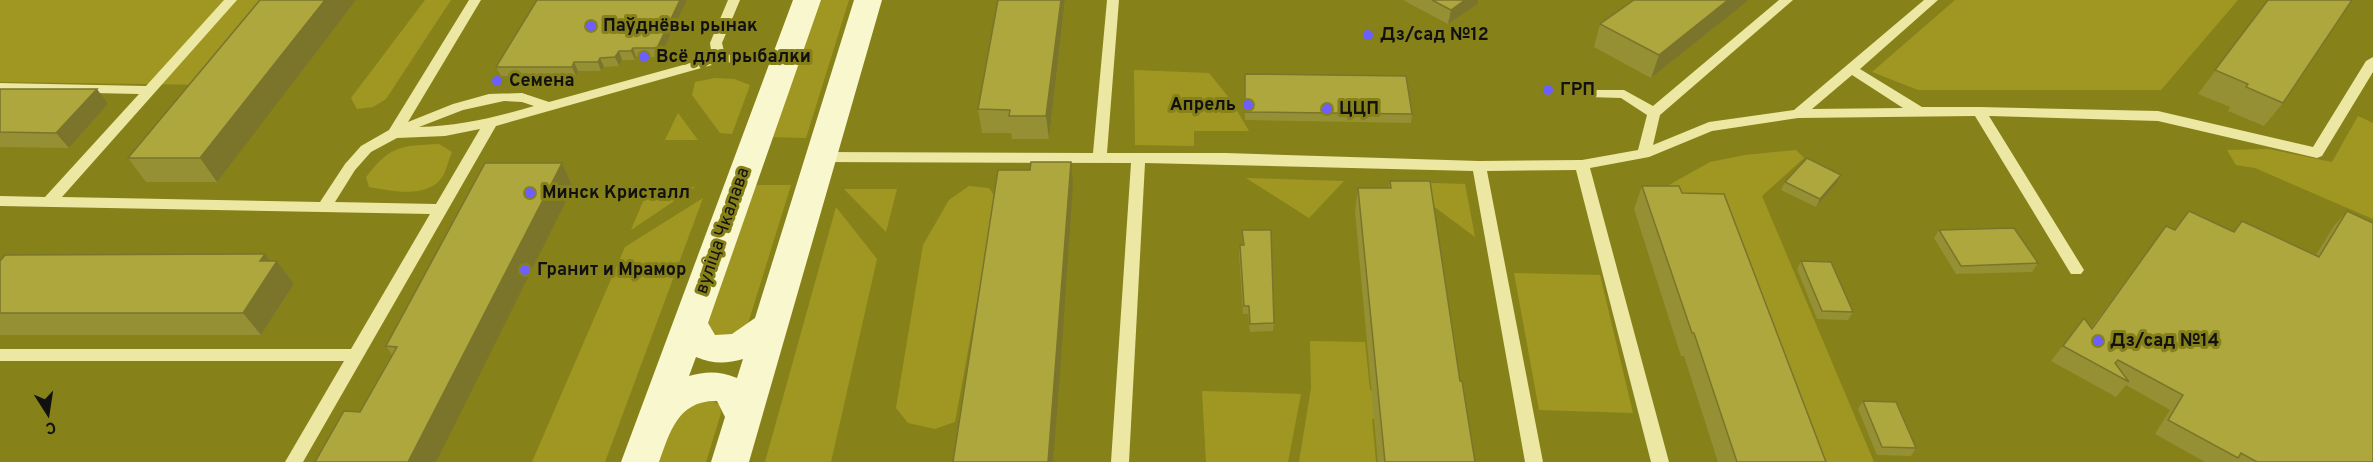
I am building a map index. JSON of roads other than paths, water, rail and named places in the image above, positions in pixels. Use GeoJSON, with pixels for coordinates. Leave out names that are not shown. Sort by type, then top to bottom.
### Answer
{"type":"FeatureCollection","features":[{"type":"Feature","properties":{"kind":"main road","name":"вуліца Чкалава"},"geometry":{"type":"LineString","coordinates":[[640,462],[807,0]]}},
{"type":"Feature","properties":{"kind":"main road"},"geometry":{"type":"LineString","coordinates":[[730,462],[868,0]]}},
{"type":"Feature","properties":{"kind":"main road"},"geometry":{"type":"LineString","coordinates":[[690,323],[697,341],[706,347],[718,349],[742,346],[763,334],[770,326]]}},
{"type":"Feature","properties":{"kind":"main road"},"geometry":{"type":"LineString","coordinates":[[656,417],[665,404],[679,394],[694,388],[710,386],[724,388],[736,395],[742,404],[743,416]]}},
{"type":"Feature","properties":{"kind":"lane"},"geometry":{"type":"LineString","coordinates":[[49,202],[231,0]]}},
{"type":"Feature","properties":{"kind":"lane"},"geometry":{"type":"LineString","coordinates":[[394,133],[475,0]]}},
{"type":"Feature","properties":{"kind":"lane"},"geometry":{"type":"LineString","coordinates":[[719,59],[716,44],[734,0]]}},
{"type":"Feature","properties":{"kind":"lane"},"geometry":{"type":"LineString","coordinates":[[1100,158],[1113,0]]}},
{"type":"Feature","properties":{"kind":"lane"},"geometry":{"type":"LineString","coordinates":[[1644,154],[1654,113],[1786,0]]}},
{"type":"Feature","properties":{"kind":"lane"},"geometry":{"type":"LineString","coordinates":[[1798,114],[1932,0]]}},
{"type":"Feature","properties":{"kind":"lane"},"geometry":{"type":"LineString","coordinates":[[394,133],[445,131],[491,123],[719,59],[787,55]]}},
{"type":"Feature","properties":{"kind":"lane"},"geometry":{"type":"LineString","coordinates":[[820,157],[1226,158],[1479,166],[1582,165],[1644,154],[1709,127],[1798,114],[1979,111],[2158,116],[2317,153],[2373,62]]}},
{"type":"Feature","properties":{"kind":"lane"},"geometry":{"type":"LineString","coordinates":[[1851,69],[1919,112]]}},
{"type":"Feature","properties":{"kind":"lane"},"geometry":{"type":"LineString","coordinates":[[0,87],[150,90]]}},
{"type":"Feature","properties":{"kind":"lane"},"geometry":{"type":"LineString","coordinates":[[1588,93],[1624,94],[1654,113]]}},
{"type":"Feature","properties":{"kind":"lane"},"geometry":{"type":"LineString","coordinates":[[325,206],[350,167],[366,149],[438,112],[479,101],[518,96],[549,107]]}},
{"type":"Feature","properties":{"kind":"lane"},"geometry":{"type":"LineString","coordinates":[[1979,111],[2076,270]]}},
{"type":"Feature","properties":{"kind":"lane"},"geometry":{"type":"LineString","coordinates":[[438,112],[445,131]]}},
{"type":"Feature","properties":{"kind":"lane"},"geometry":{"type":"LineString","coordinates":[[294,462],[491,123]]}},
{"type":"Feature","properties":{"kind":"lane"},"geometry":{"type":"LineString","coordinates":[[1120,462],[1138,158]]}},
{"type":"Feature","properties":{"kind":"lane"},"geometry":{"type":"LineString","coordinates":[[1582,165],[1660,462]]}},
{"type":"Feature","properties":{"kind":"lane"},"geometry":{"type":"LineString","coordinates":[[1479,166],[1534,462]]}},
{"type":"Feature","properties":{"kind":"lane"},"geometry":{"type":"LineString","coordinates":[[0,201],[440,209]]}},
{"type":"Feature","properties":{"kind":"lane"},"geometry":{"type":"LineString","coordinates":[[0,354],[357,355]]}},
{"type":"Feature","properties":{"kind":"place","name":"Паўднёвы рынак"},"geometry":{"type":"Point","coordinates":[591,26]}},
{"type":"Feature","properties":{"kind":"place","name":"Дз/сад №12"},"geometry":{"type":"Point","coordinates":[1368,35]}},
{"type":"Feature","properties":{"kind":"place","name":"Всё для рыбалки"},"geometry":{"type":"Point","coordinates":[644,57]}},
{"type":"Feature","properties":{"kind":"place","name":"Семена"},"geometry":{"type":"Point","coordinates":[497,81]}},
{"type":"Feature","properties":{"kind":"place","name":"ГРП"},"geometry":{"type":"Point","coordinates":[1548,90]}},
{"type":"Feature","properties":{"kind":"place","name":"Апрель"},"geometry":{"type":"Point","coordinates":[1248,105]}},
{"type":"Feature","properties":{"kind":"place","name":"ЦЦП"},"geometry":{"type":"Point","coordinates":[1327,109]}},
{"type":"Feature","properties":{"kind":"place","name":"Минск Кристалл"},"geometry":{"type":"Point","coordinates":[530,193]}},
{"type":"Feature","properties":{"kind":"place","name":"Гранит и Мрамор"},"geometry":{"type":"Point","coordinates":[525,270]}},
{"type":"Feature","properties":{"kind":"place","name":"Дз/сад №14"},"geometry":{"type":"Point","coordinates":[2098,341]}}]}
